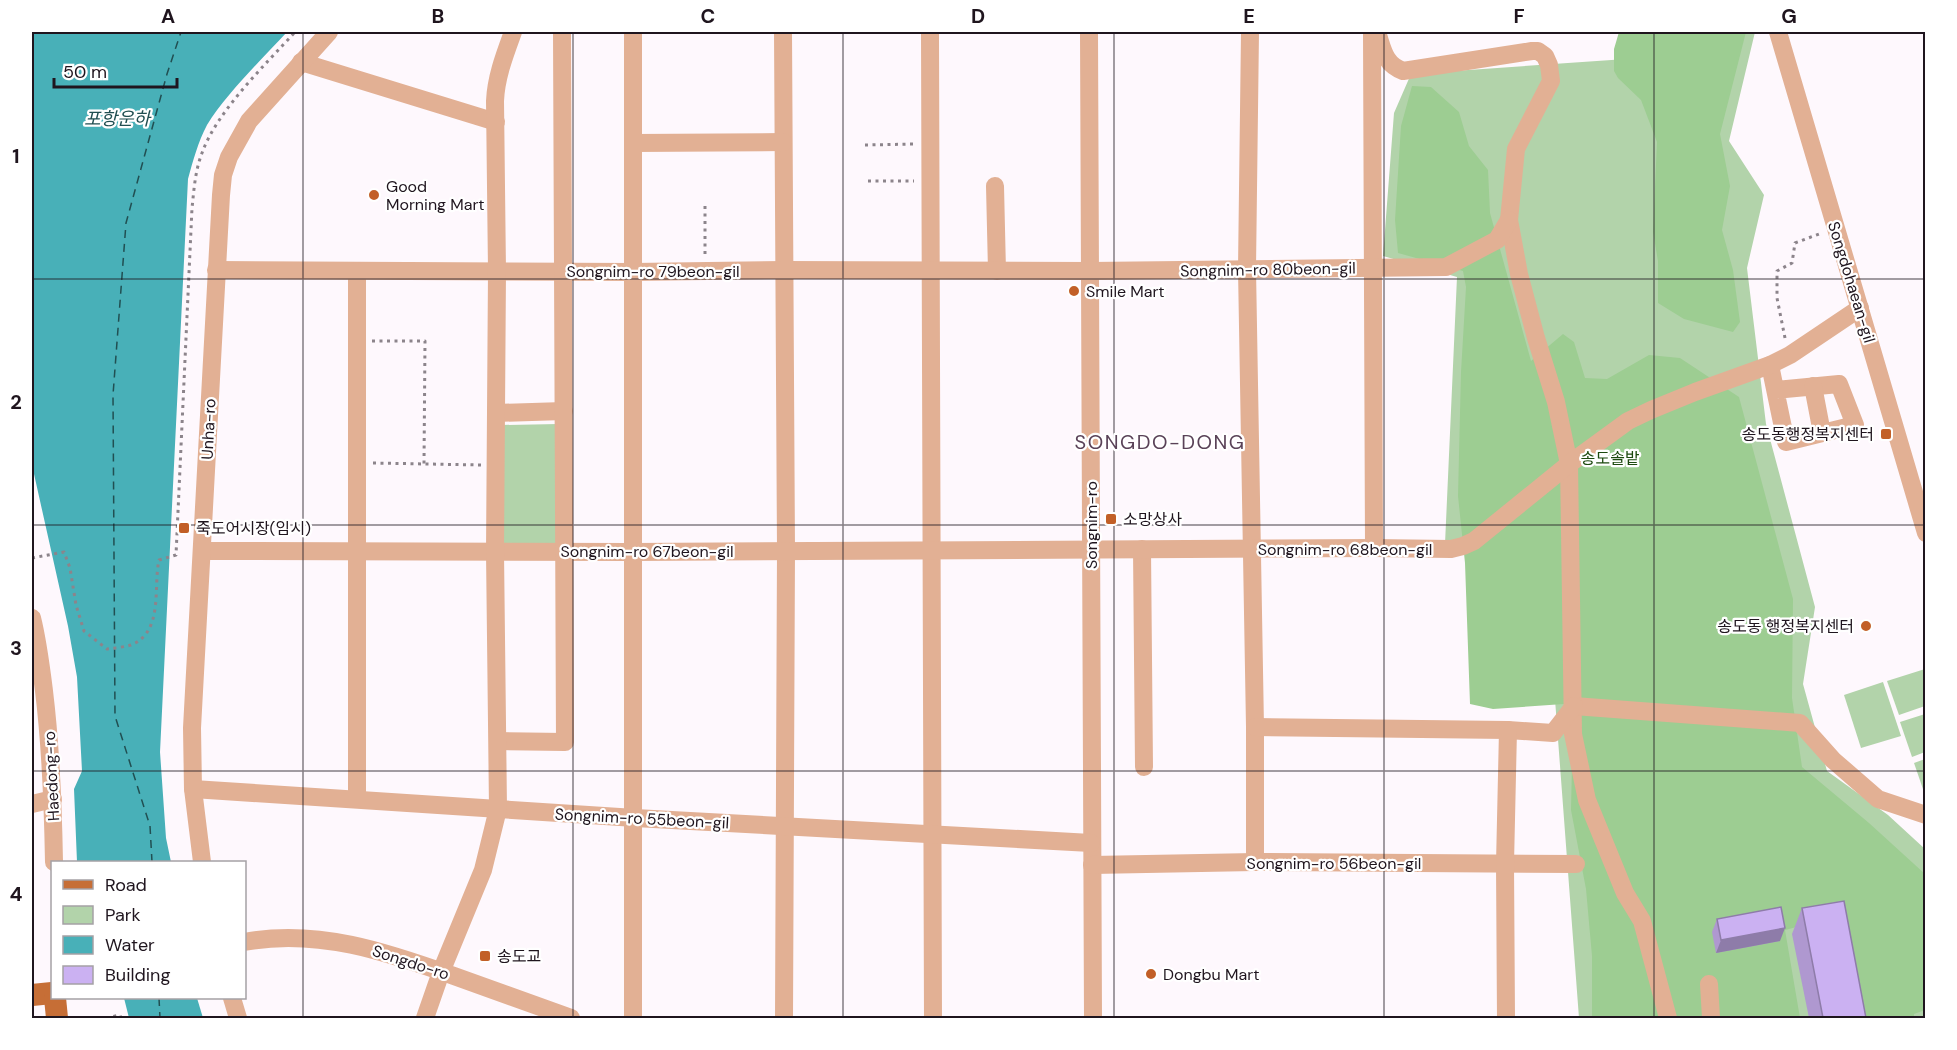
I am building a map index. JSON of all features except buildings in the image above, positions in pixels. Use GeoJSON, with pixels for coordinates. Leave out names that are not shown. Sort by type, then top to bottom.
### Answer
{"type":"FeatureCollection","features":[{"type":"Feature","properties":{"kind":"main road"},"geometry":{"type":"LineString","coordinates":[[32,995],[51,993]]}},
{"type":"Feature","properties":{"kind":"main road"},"geometry":{"type":"LineString","coordinates":[[55,999],[57,1018]]}},
{"type":"Feature","properties":{"kind":"street","name":"Unha-ro"},"geometry":{"type":"LineString","coordinates":[[202,861],[193,789],[193,692],[203,551],[220,195],[229,157],[249,121],[329,32]]}},
{"type":"Feature","properties":{"kind":"street"},"geometry":{"type":"LineString","coordinates":[[425,1018],[441,972],[483,870],[498,809],[495,552],[495,87],[513,32]]}},
{"type":"Feature","properties":{"kind":"street"},"geometry":{"type":"LineString","coordinates":[[498,741],[565,742],[562,32]]}},
{"type":"Feature","properties":{"kind":"street"},"geometry":{"type":"LineString","coordinates":[[633,32],[633,1018]]}},
{"type":"Feature","properties":{"kind":"street"},"geometry":{"type":"LineString","coordinates":[[783,32],[786,550],[784,1018]]}},
{"type":"Feature","properties":{"kind":"street"},"geometry":{"type":"LineString","coordinates":[[930,32],[933,1018]]}},
{"type":"Feature","properties":{"kind":"street","name":"Songnim-ro"},"geometry":{"type":"LineString","coordinates":[[1089,32],[1093,1018]]}},
{"type":"Feature","properties":{"kind":"street"},"geometry":{"type":"LineString","coordinates":[[1250,32],[1247,269],[1255,727],[1255,862]]}},
{"type":"Feature","properties":{"kind":"street"},"geometry":{"type":"LineString","coordinates":[[1374,32],[1388,62],[1394,68],[1403,71],[1532,51],[1538,51],[1545,56],[1549,65],[1551,81],[1516,149],[1509,220],[1519,274],[1556,402],[1569,464],[1573,734],[1587,800],[1625,893],[1642,921],[1668,1018]]}},
{"type":"Feature","properties":{"kind":"street"},"geometry":{"type":"LineString","coordinates":[[1374,32],[1374,548]]}},
{"type":"Feature","properties":{"kind":"street","name":"Songdohaean-gil"},"geometry":{"type":"LineString","coordinates":[[1778,32],[1925,528]]}},
{"type":"Feature","properties":{"kind":"street"},"geometry":{"type":"LineString","coordinates":[[301,62],[496,122]]}},
{"type":"Feature","properties":{"kind":"street"},"geometry":{"type":"LineString","coordinates":[[633,143],[783,142]]}},
{"type":"Feature","properties":{"kind":"street"},"geometry":{"type":"LineString","coordinates":[[995,186],[996,271]]}},
{"type":"Feature","properties":{"kind":"street","name":"Songnim-ro 80beon-gil"},"geometry":{"type":"LineString","coordinates":[[1090,271],[1446,267],[1497,240],[1509,220]]}},
{"type":"Feature","properties":{"kind":"street","name":"Songnim-ro 79beon-gil"},"geometry":{"type":"LineString","coordinates":[[216,270],[1090,271]]}},
{"type":"Feature","properties":{"kind":"street"},"geometry":{"type":"LineString","coordinates":[[357,271],[357,799]]}},
{"type":"Feature","properties":{"kind":"street","name":"Songnim-ro 68beon-gil"},"geometry":{"type":"LineString","coordinates":[[1091,549],[1451,549],[1464,546],[1474,541],[1569,464],[1628,422],[1651,410],[1770,365],[1790,355],[1860,308]]}},
{"type":"Feature","properties":{"kind":"street"},"geometry":{"type":"LineString","coordinates":[[1770,365],[1786,442],[1855,425],[1839,384],[1776,390]]}},
{"type":"Feature","properties":{"kind":"street"},"geometry":{"type":"LineString","coordinates":[[1813,386],[1822,433]]}},
{"type":"Feature","properties":{"kind":"street"},"geometry":{"type":"LineString","coordinates":[[496,413],[564,411]]}},
{"type":"Feature","properties":{"kind":"street","name":"Songnim-ro 67beon-gil"},"geometry":{"type":"LineString","coordinates":[[203,551],[633,552],[1091,549]]}},
{"type":"Feature","properties":{"kind":"street"},"geometry":{"type":"LineString","coordinates":[[1142,549],[1144,766]]}},
{"type":"Feature","properties":{"kind":"street","name":"Haedong-ro"},"geometry":{"type":"LineString","coordinates":[[32,618],[48,727],[54,861]]}},
{"type":"Feature","properties":{"kind":"street"},"geometry":{"type":"LineString","coordinates":[[1255,727],[1508,730],[1553,733],[1574,706]]}},
{"type":"Feature","properties":{"kind":"street"},"geometry":{"type":"LineString","coordinates":[[1574,706],[1800,723],[1833,760],[1878,800],[1926,815]]}},
{"type":"Feature","properties":{"kind":"street"},"geometry":{"type":"LineString","coordinates":[[1506,1018],[1505,864],[1508,730]]}},
{"type":"Feature","properties":{"kind":"street","name":"Songnim-ro 55beon-gil"},"geometry":{"type":"LineString","coordinates":[[193,789],[634,818],[1091,843]]}},
{"type":"Feature","properties":{"kind":"street"},"geometry":{"type":"LineString","coordinates":[[32,804],[53,799]]}},
{"type":"Feature","properties":{"kind":"street","name":"Songnim-ro 56beon-gil"},"geometry":{"type":"LineString","coordinates":[[1092,866],[1255,862],[1576,864]]}},
{"type":"Feature","properties":{"kind":"street","name":"Songdo-ro"},"geometry":{"type":"LineString","coordinates":[[246,942],[276,938],[328,940],[380,950],[571,1018]]}},
{"type":"Feature","properties":{"kind":"street"},"geometry":{"type":"LineString","coordinates":[[1709,984],[1711,1018]]}},
{"type":"Feature","properties":{"kind":"street"},"geometry":{"type":"LineString","coordinates":[[232,999],[238,1018]]}},
{"type":"Feature","properties":{"kind":"path"},"geometry":{"type":"LineString","coordinates":[[865,144],[930,144]]}},
{"type":"Feature","properties":{"kind":"path"},"geometry":{"type":"LineString","coordinates":[[868,181],[931,181]]}},
{"type":"Feature","properties":{"kind":"path"},"geometry":{"type":"LineString","coordinates":[[705,202],[705,271]]}},
{"type":"Feature","properties":{"kind":"path"},"geometry":{"type":"LineString","coordinates":[[1790,355],[1777,298],[1777,271],[1792,263],[1795,243],[1835,228]]}},
{"type":"Feature","properties":{"kind":"path"},"geometry":{"type":"LineString","coordinates":[[357,342],[424,341],[424,464]]}},
{"type":"Feature","properties":{"kind":"path"},"geometry":{"type":"LineString","coordinates":[[357,463],[495,465]]}},
{"type":"Feature","properties":{"kind":"path"},"geometry":{"type":"LineString","coordinates":[[32,558],[64,552],[70,568],[76,605],[84,631],[107,649],[132,644],[146,634],[152,623],[159,560],[176,555]]}},
{"type":"Feature","properties":{"kind":"path"},"geometry":{"type":"LineString","coordinates":[[105,1018],[120,1015],[121,1018]]}},
{"type":"Feature","properties":{"kind":"green space"},"geometry":{"type":"Polygon","coordinates":[[[1619,32],[1746,32],[1720,134],[1730,186],[1722,230],[1733,270],[1740,322],[1733,332],[1684,319],[1658,303],[1658,261],[1653,232],[1657,142],[1641,100],[1618,78],[1614,71],[1614,49],[1619,32]]]}},
{"type":"Feature","properties":{"kind":"green space","name":"송도솔밭"},"geometry":{"type":"Polygon","coordinates":[[[1623,32],[1755,32],[1729,141],[1764,195],[1747,268],[1766,424],[1815,607],[1803,684],[1827,771],[1888,815],[1925,849],[1925,1018],[1579,1018],[1554,686],[1475,547],[1445,544],[1457,277],[1383,256],[1394,113],[1411,74],[1626,59],[1623,32]]]}},
{"type":"Feature","properties":{"kind":"green space","name":"송도솔밭"},"geometry":{"type":"Polygon","coordinates":[[[1412,86],[1431,87],[1459,112],[1469,146],[1488,170],[1490,213],[1531,361],[1563,334],[1574,342],[1585,378],[1607,379],[1649,355],[1680,358],[1739,397],[1793,599],[1792,698],[1802,767],[1925,874],[1925,1010],[1914,1014],[1914,1018],[1860,1018],[1839,916],[1785,930],[1800,1018],[1592,1018],[1592,956],[1586,889],[1571,810],[1572,764],[1564,704],[1493,709],[1470,704],[1465,563],[1458,496],[1466,287],[1463,271],[1398,253],[1395,220],[1401,126],[1412,86]]]}},
{"type":"Feature","properties":{"kind":"green space"},"geometry":{"type":"Polygon","coordinates":[[[558,424],[558,545],[501,544],[501,425],[558,424]]]}},
{"type":"Feature","properties":{"kind":"green space"},"geometry":{"type":"Polygon","coordinates":[[[1925,669],[1925,706],[1899,715],[1887,681],[1925,669]]]}},
{"type":"Feature","properties":{"kind":"green space"},"geometry":{"type":"Polygon","coordinates":[[[1883,682],[1901,736],[1861,748],[1844,695],[1883,682]]]}},
{"type":"Feature","properties":{"kind":"green space"},"geometry":{"type":"Polygon","coordinates":[[[1925,714],[1925,752],[1912,757],[1900,722],[1925,714]]]}},
{"type":"Feature","properties":{"kind":"green space"},"geometry":{"type":"Polygon","coordinates":[[[1926,759],[1925,795],[1914,763],[1926,759]]]}},
{"type":"Feature","properties":{"kind":"water","name":"포항운하"},"geometry":{"type":"Polygon","coordinates":[[[32,32],[287,32],[215,113],[201,138],[188,179],[160,752],[166,838],[171,861],[77,861],[74,789],[82,771],[77,677],[32,465],[32,32]]]}},
{"type":"Feature","properties":{"kind":"water"},"geometry":{"type":"Polygon","coordinates":[[[124,999],[197,999],[203,1018],[129,1018],[124,999]]]}},
{"type":"Feature","properties":{"kind":"ferry route"},"geometry":{"type":"LineString","coordinates":[[152,861],[150,826],[115,716],[113,395],[126,223],[167,74],[181,32]]}},
{"type":"Feature","properties":{"kind":"ferry route"},"geometry":{"type":"LineString","coordinates":[[159,999],[160,1018]]}},
{"type":"Feature","properties":{"kind":"place","name":"Good Morning Mart"},"geometry":{"type":"Point","coordinates":[374,195]}},
{"type":"Feature","properties":{"kind":"place","name":"Smile Mart"},"geometry":{"type":"Point","coordinates":[1074,291]}},
{"type":"Feature","properties":{"kind":"place","name":"송도동행정복지센터"},"geometry":{"type":"Point","coordinates":[1886,434]}},
{"type":"Feature","properties":{"kind":"place","name":"소망상사"},"geometry":{"type":"Point","coordinates":[1111,519]}},
{"type":"Feature","properties":{"kind":"place","name":"죽도어시장(임시)"},"geometry":{"type":"Point","coordinates":[184,528]}},
{"type":"Feature","properties":{"kind":"place","name":"송도동 행정복지센터"},"geometry":{"type":"Point","coordinates":[1866,626]}},
{"type":"Feature","properties":{"kind":"place","name":"송도교"},"geometry":{"type":"Point","coordinates":[485,956]}},
{"type":"Feature","properties":{"kind":"place","name":"Dongbu Mart"},"geometry":{"type":"Point","coordinates":[1151,974]}},
{"type":"Feature","properties":{"kind":"district","name":"SONGDO-DONG"},"geometry":{"type":"Point","coordinates":[1160,442]}}]}
